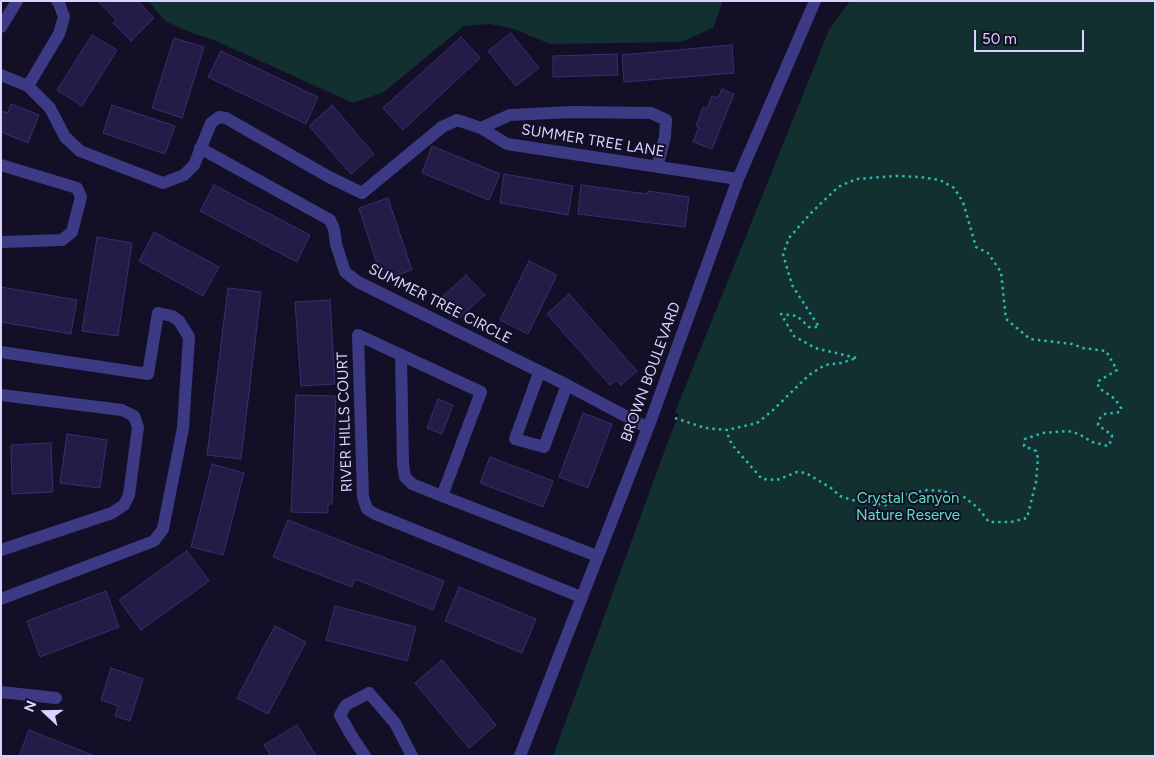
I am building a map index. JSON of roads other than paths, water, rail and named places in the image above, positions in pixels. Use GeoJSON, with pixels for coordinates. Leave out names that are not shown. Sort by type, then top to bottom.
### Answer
{"type":"FeatureCollection","features":[{"type":"Feature","properties":{"kind":"street"},"geometry":{"type":"LineString","coordinates":[[1,27],[17,1]]}},
{"type":"Feature","properties":{"kind":"street"},"geometry":{"type":"LineString","coordinates":[[28,86],[59,34],[64,17],[57,1]]}},
{"type":"Feature","properties":{"kind":"street","name":"BROWN BOULEVARD"},"geometry":{"type":"LineString","coordinates":[[520,756],[648,428],[738,179],[815,1]]}},
{"type":"Feature","properties":{"kind":"street","name":"SUMMER TREE LANE"},"geometry":{"type":"LineString","coordinates":[[1,75],[28,86],[50,108],[65,137],[80,151],[164,183],[184,175],[194,165],[211,123],[219,117],[226,118],[329,177],[362,193],[442,127],[457,120],[481,128],[507,144],[738,179]]}},
{"type":"Feature","properties":{"kind":"street"},"geometry":{"type":"LineString","coordinates":[[481,128],[510,115],[571,112],[651,113],[666,120],[665,137],[657,167]]}},
{"type":"Feature","properties":{"kind":"street","name":"SUMMER TREE CIRCLE"},"geometry":{"type":"LineString","coordinates":[[200,148],[330,220],[334,228],[336,244],[345,272],[358,282],[539,373],[567,385],[648,428]]}},
{"type":"Feature","properties":{"kind":"street"},"geometry":{"type":"LineString","coordinates":[[1,165],[77,188],[81,197],[72,232],[62,240],[1,242]]}},
{"type":"Feature","properties":{"kind":"street"},"geometry":{"type":"LineString","coordinates":[[1,352],[148,374],[158,313],[172,316],[190,337],[183,428],[162,529],[154,541],[1,599]]}},
{"type":"Feature","properties":{"kind":"street","name":"RIVER HILLS COURT"},"geometry":{"type":"LineString","coordinates":[[442,496],[480,392],[358,335],[363,497],[367,508],[375,514],[581,597]]}},
{"type":"Feature","properties":{"kind":"street"},"geometry":{"type":"LineString","coordinates":[[401,355],[402,464],[405,476],[412,484],[597,556]]}},
{"type":"Feature","properties":{"kind":"street"},"geometry":{"type":"LineString","coordinates":[[539,373],[515,439],[544,447],[567,385]]}},
{"type":"Feature","properties":{"kind":"street"},"geometry":{"type":"LineString","coordinates":[[1,395],[122,410],[134,416],[138,427],[129,495],[124,505],[112,513],[1,550]]}},
{"type":"Feature","properties":{"kind":"street"},"geometry":{"type":"LineString","coordinates":[[1,692],[56,698]]}},
{"type":"Feature","properties":{"kind":"street"},"geometry":{"type":"LineString","coordinates":[[365,756],[340,715],[346,705],[369,693],[395,723],[412,756]]}},
{"type":"Feature","properties":{"kind":"park label","name":"Crystal Canyon Nature Reserve"},"geometry":{"type":"Point","coordinates":[908,508]}}]}
